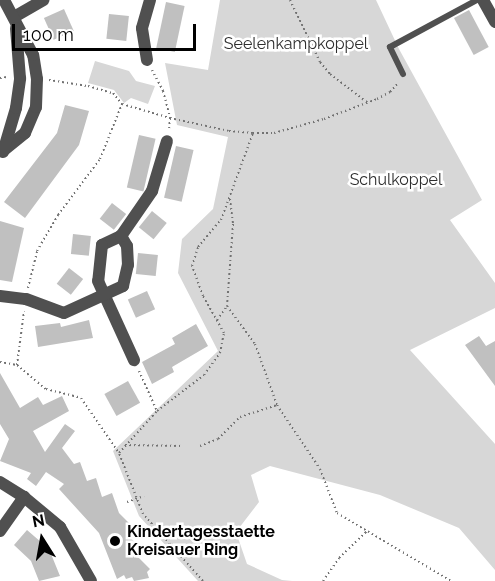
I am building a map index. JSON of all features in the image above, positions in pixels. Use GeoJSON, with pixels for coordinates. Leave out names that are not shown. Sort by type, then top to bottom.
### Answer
{"type":"FeatureCollection","features":[{"type":"Feature","properties":{"kind":"street"},"geometry":{"type":"LineString","coordinates":[[2,154],[25,133],[36,106],[37,79],[33,55],[4,0]]}},
{"type":"Feature","properties":{"kind":"street"},"geometry":{"type":"LineString","coordinates":[[14,17],[44,0]]}},
{"type":"Feature","properties":{"kind":"street"},"geometry":{"type":"LineString","coordinates":[[147,60],[142,28],[150,0]]}},
{"type":"Feature","properties":{"kind":"street"},"geometry":{"type":"LineString","coordinates":[[483,0],[495,22]]}},
{"type":"Feature","properties":{"kind":"street"},"geometry":{"type":"LineString","coordinates":[[2,154],[16,108],[20,78],[14,17]]}},
{"type":"Feature","properties":{"kind":"street"},"geometry":{"type":"LineString","coordinates":[[134,360],[98,281],[102,245],[121,236],[152,192],[167,141]]}},
{"type":"Feature","properties":{"kind":"street"},"geometry":{"type":"LineString","coordinates":[[0,296],[26,299],[45,308],[64,313],[123,286],[128,265],[127,246],[121,236]]}},
{"type":"Feature","properties":{"kind":"street"},"geometry":{"type":"LineString","coordinates":[[0,482],[24,497],[60,527],[83,576],[91,581]]}},
{"type":"Feature","properties":{"kind":"street"},"geometry":{"type":"LineString","coordinates":[[0,531],[24,497]]}},
{"type":"Feature","properties":{"kind":"lane"},"geometry":{"type":"LineString","coordinates":[[403,74],[390,46],[477,0]]}},
{"type":"Feature","properties":{"kind":"path"},"geometry":{"type":"LineString","coordinates":[[290,0],[320,62],[330,74],[368,103]]}},
{"type":"Feature","properties":{"kind":"path"},"geometry":{"type":"LineString","coordinates":[[147,60],[163,91],[170,118],[167,141]]}},
{"type":"Feature","properties":{"kind":"path"},"geometry":{"type":"LineString","coordinates":[[37,79],[65,81],[114,93],[122,104],[170,118],[253,134],[274,133],[368,103],[390,92],[403,74]]}},
{"type":"Feature","properties":{"kind":"path"},"geometry":{"type":"LineString","coordinates":[[17,365],[26,299],[37,251],[58,215],[100,159],[122,104]]}},
{"type":"Feature","properties":{"kind":"path"},"geometry":{"type":"LineString","coordinates":[[119,453],[157,411],[204,375],[220,353],[224,333],[203,296],[192,266],[198,247],[221,220],[253,134]]}},
{"type":"Feature","properties":{"kind":"path"},"geometry":{"type":"LineString","coordinates":[[217,321],[227,306],[233,224],[230,196]]}},
{"type":"Feature","properties":{"kind":"path"},"geometry":{"type":"LineString","coordinates":[[227,306],[255,344],[277,405],[320,469],[337,513],[451,581]]}},
{"type":"Feature","properties":{"kind":"path"},"geometry":{"type":"LineString","coordinates":[[134,360],[157,411]]}},
{"type":"Feature","properties":{"kind":"path"},"geometry":{"type":"LineString","coordinates":[[0,362],[17,365],[46,389],[81,398],[119,453],[143,514],[203,581]]}},
{"type":"Feature","properties":{"kind":"path"},"geometry":{"type":"LineString","coordinates":[[200,446],[218,440],[240,417],[277,405]]}},
{"type":"Feature","properties":{"kind":"path"},"geometry":{"type":"LineString","coordinates":[[125,445],[183,446]]}},
{"type":"Feature","properties":{"kind":"path"},"geometry":{"type":"LineString","coordinates":[[127,502],[144,496]]}},
{"type":"Feature","properties":{"kind":"path"},"geometry":{"type":"LineString","coordinates":[[323,581],[339,558],[367,531]]}},
{"type":"Feature","properties":{"kind":"green space"},"geometry":{"type":"Polygon","coordinates":[[[220,0],[376,0],[399,49],[482,200],[450,220],[495,283],[495,308],[410,350],[495,444],[495,570],[459,528],[380,495],[270,466],[251,475],[259,502],[236,532],[247,564],[282,580],[292,581],[198,581],[139,516],[113,451],[218,351],[178,273],[182,239],[213,209],[228,137],[177,125],[165,63],[208,70],[220,0]]]}},
{"type":"Feature","properties":{"kind":"green space"},"geometry":{"type":"Polygon","coordinates":[[[95,61],[129,71],[136,81],[155,86],[148,104],[131,98],[124,103],[114,90],[88,83],[95,61]]]}},
{"type":"Feature","properties":{"kind":"building"},"geometry":{"type":"Polygon","coordinates":[[[166,2],[185,6],[175,52],[156,48],[166,2]]]}},
{"type":"Feature","properties":{"kind":"building"},"geometry":{"type":"Polygon","coordinates":[[[64,9],[74,31],[54,40],[44,18],[64,9]]]}},
{"type":"Feature","properties":{"kind":"building"},"geometry":{"type":"Polygon","coordinates":[[[469,10],[489,47],[474,55],[454,18],[469,10]]]}},
{"type":"Feature","properties":{"kind":"building"},"geometry":{"type":"Polygon","coordinates":[[[109,14],[129,16],[126,41],[106,39],[109,14]]]}},
{"type":"Feature","properties":{"kind":"building"},"geometry":{"type":"Polygon","coordinates":[[[65,105],[89,111],[79,145],[25,218],[4,202],[57,133],[65,105]]]}},
{"type":"Feature","properties":{"kind":"building"},"geometry":{"type":"Polygon","coordinates":[[[139,135],[156,139],[143,191],[127,188],[139,135]]]}},
{"type":"Feature","properties":{"kind":"building"},"geometry":{"type":"Polygon","coordinates":[[[176,146],[194,150],[182,202],[164,198],[176,146]]]}},
{"type":"Feature","properties":{"kind":"building"},"geometry":{"type":"Polygon","coordinates":[[[112,203],[126,214],[114,230],[100,219],[112,203]]]}},
{"type":"Feature","properties":{"kind":"building"},"geometry":{"type":"Polygon","coordinates":[[[152,211],[167,223],[154,239],[139,227],[152,211]]]}},
{"type":"Feature","properties":{"kind":"building"},"geometry":{"type":"Polygon","coordinates":[[[0,221],[24,228],[12,282],[0,280],[0,221]]]}},
{"type":"Feature","properties":{"kind":"building"},"geometry":{"type":"Polygon","coordinates":[[[73,234],[91,236],[89,256],[71,254],[73,234]]]}},
{"type":"Feature","properties":{"kind":"building"},"geometry":{"type":"Polygon","coordinates":[[[138,253],[158,255],[156,276],[136,274],[138,253]]]}},
{"type":"Feature","properties":{"kind":"building"},"geometry":{"type":"Polygon","coordinates":[[[69,268],[83,279],[71,295],[57,284],[69,268]]]}},
{"type":"Feature","properties":{"kind":"building"},"geometry":{"type":"Polygon","coordinates":[[[147,291],[155,309],[136,318],[128,300],[147,291]]]}},
{"type":"Feature","properties":{"kind":"building"},"geometry":{"type":"Polygon","coordinates":[[[89,320],[93,338],[38,347],[35,326],[60,323],[61,327],[89,320]]]}},
{"type":"Feature","properties":{"kind":"building"},"geometry":{"type":"Polygon","coordinates":[[[196,324],[208,346],[172,367],[174,372],[152,384],[142,362],[175,344],[172,338],[196,324]]]}},
{"type":"Feature","properties":{"kind":"building"},"geometry":{"type":"Polygon","coordinates":[[[479,336],[486,346],[495,341],[495,386],[465,345],[479,336]]]}},
{"type":"Feature","properties":{"kind":"building"},"geometry":{"type":"Polygon","coordinates":[[[0,373],[20,408],[38,397],[43,405],[62,396],[69,411],[33,431],[45,452],[65,424],[75,431],[62,448],[74,464],[80,462],[87,481],[96,478],[102,497],[112,493],[119,513],[133,527],[126,533],[141,549],[135,554],[150,569],[147,572],[149,578],[134,581],[132,577],[126,579],[124,575],[117,579],[99,533],[59,489],[64,484],[46,472],[36,486],[27,479],[31,473],[0,461],[9,439],[0,424],[0,373]]]}},
{"type":"Feature","properties":{"kind":"building"},"geometry":{"type":"Polygon","coordinates":[[[128,381],[140,403],[117,416],[104,394],[128,381]]]}},
{"type":"Feature","properties":{"kind":"building"},"geometry":{"type":"Polygon","coordinates":[[[27,530],[49,549],[60,576],[39,581],[31,561],[14,545],[27,530]]]}},
{"type":"Feature","properties":{"kind":"place","name":"Kindertagesstaette Kreisauer Ring"},"geometry":{"type":"Point","coordinates":[115,541]}},
{"type":"Feature","properties":{"kind":"park label","name":"Seelenkampkoppel"},"geometry":{"type":"Point","coordinates":[296,44]}},
{"type":"Feature","properties":{"kind":"park label","name":"Schulkoppel"},"geometry":{"type":"Point","coordinates":[396,180]}}]}
